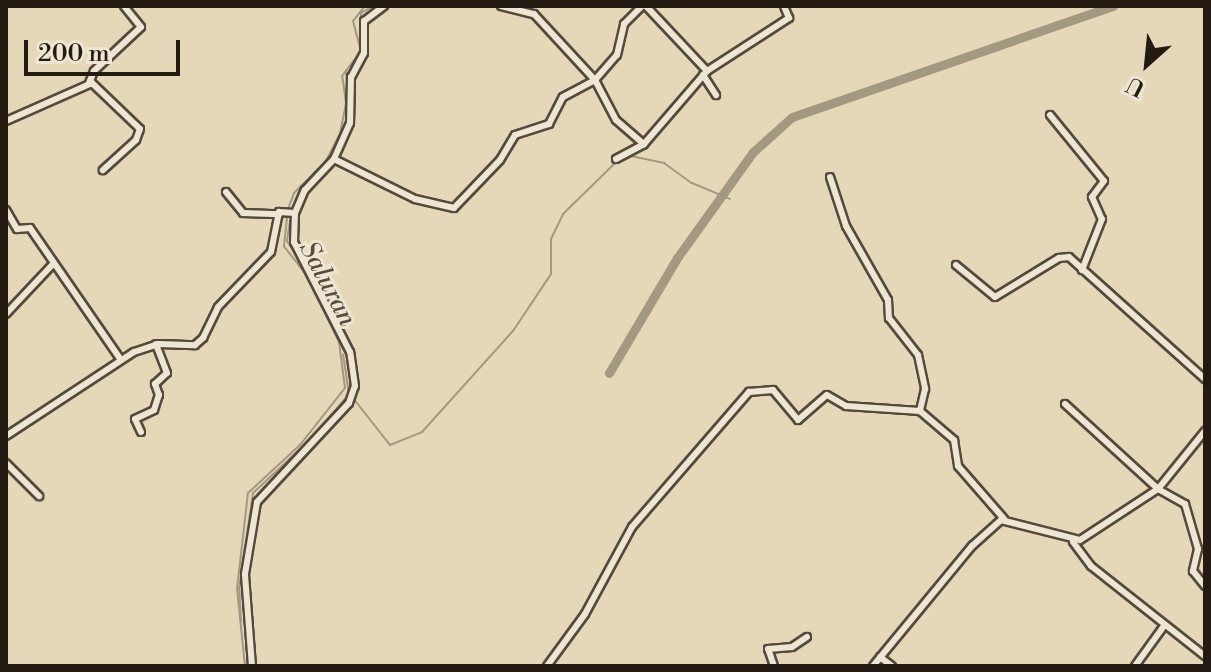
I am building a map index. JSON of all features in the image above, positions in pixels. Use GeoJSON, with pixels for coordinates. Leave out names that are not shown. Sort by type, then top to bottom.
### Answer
{"type":"FeatureCollection","features":[{"type":"Feature","properties":{"kind":"street"},"geometry":{"type":"LineString","coordinates":[[6,121],[89,83],[94,71],[141,27],[124,6]]}},
{"type":"Feature","properties":{"kind":"street"},"geometry":{"type":"LineString","coordinates":[[252,666],[245,574],[257,502],[349,403],[355,386],[350,352],[294,242],[294,212],[305,190],[334,159],[350,123],[351,77],[364,53],[364,21],[384,6]]}},
{"type":"Feature","properties":{"kind":"street"},"geometry":{"type":"LineString","coordinates":[[501,6],[534,14],[595,80],[616,120],[644,144]]}},
{"type":"Feature","properties":{"kind":"street"},"geometry":{"type":"LineString","coordinates":[[334,159],[415,199],[458,208],[515,135],[549,124],[563,97],[595,80],[617,55],[624,24],[644,6],[705,73],[716,95]]}},
{"type":"Feature","properties":{"kind":"street"},"geometry":{"type":"LineString","coordinates":[[616,159],[644,144],[705,73],[789,18],[784,6]]}},
{"type":"Feature","properties":{"kind":"street"},"geometry":{"type":"LineString","coordinates":[[89,83],[140,129],[136,140],[103,170]]}},
{"type":"Feature","properties":{"kind":"street"},"geometry":{"type":"LineString","coordinates":[[1050,115],[1104,181],[1092,197],[1102,219],[1082,270]]}},
{"type":"Feature","properties":{"kind":"street"},"geometry":{"type":"LineString","coordinates":[[830,177],[846,226],[888,300],[889,318],[918,355],[925,389],[920,411]]}},
{"type":"Feature","properties":{"kind":"street"},"geometry":{"type":"LineString","coordinates":[[226,192],[243,213],[294,212]]}},
{"type":"Feature","properties":{"kind":"street"},"geometry":{"type":"LineString","coordinates":[[6,210],[17,229],[30,228],[121,360]]}},
{"type":"Feature","properties":{"kind":"street"},"geometry":{"type":"LineString","coordinates":[[6,436],[121,360],[156,344],[183,346],[203,338],[218,307],[271,252],[280,212]]}},
{"type":"Feature","properties":{"kind":"street"},"geometry":{"type":"LineString","coordinates":[[956,265],[995,297],[1063,256],[1205,379]]}},
{"type":"Feature","properties":{"kind":"street"},"geometry":{"type":"LineString","coordinates":[[6,314],[53,264]]}},
{"type":"Feature","properties":{"kind":"street"},"geometry":{"type":"LineString","coordinates":[[141,432],[135,419],[154,410],[159,395],[155,384],[167,373],[156,344]]}},
{"type":"Feature","properties":{"kind":"street"},"geometry":{"type":"LineString","coordinates":[[547,666],[585,614],[632,527],[749,392],[773,390],[798,420],[807,418],[827,395],[846,406],[920,411],[954,440],[958,466],[1004,519],[1073,542],[1091,566],[1205,656]]}},
{"type":"Feature","properties":{"kind":"street"},"geometry":{"type":"LineString","coordinates":[[1065,404],[1158,489],[1185,504],[1198,549],[1193,571],[1205,586]]}},
{"type":"Feature","properties":{"kind":"street"},"geometry":{"type":"LineString","coordinates":[[1073,542],[1158,489],[1205,431]]}},
{"type":"Feature","properties":{"kind":"street"},"geometry":{"type":"LineString","coordinates":[[6,463],[39,496]]}},
{"type":"Feature","properties":{"kind":"street"},"geometry":{"type":"LineString","coordinates":[[873,666],[972,546],[1004,519]]}},
{"type":"Feature","properties":{"kind":"street"},"geometry":{"type":"LineString","coordinates":[[1135,666],[1164,626]]}},
{"type":"Feature","properties":{"kind":"street"},"geometry":{"type":"LineString","coordinates":[[774,666],[768,649],[792,647],[807,637]]}},
{"type":"Feature","properties":{"kind":"street"},"geometry":{"type":"LineString","coordinates":[[880,657],[892,666]]}},
{"type":"Feature","properties":{"kind":"waterway","name":"Saluran"},"geometry":{"type":"LineString","coordinates":[[288,209],[294,193],[326,161],[340,134],[346,103],[342,76],[361,51],[353,21],[365,6]]}},
{"type":"Feature","properties":{"kind":"waterway"},"geometry":{"type":"LineString","coordinates":[[361,38],[361,13],[373,6]]}},
{"type":"Feature","properties":{"kind":"waterway"},"geometry":{"type":"LineString","coordinates":[[609,373],[677,258],[753,152],[792,117],[1113,6]]}},
{"type":"Feature","properties":{"kind":"waterway","name":"Saluran"},"geometry":{"type":"LineString","coordinates":[[350,66],[359,56]]}},
{"type":"Feature","properties":{"kind":"waterway","name":"Saluran"},"geometry":{"type":"LineString","coordinates":[[346,70],[348,96]]}},
{"type":"Feature","properties":{"kind":"waterway"},"geometry":{"type":"LineString","coordinates":[[353,398],[390,445],[422,432],[513,331],[551,274],[551,239],[563,214],[615,163],[631,156],[664,163],[692,183],[730,199]]}},
{"type":"Feature","properties":{"kind":"waterway"},"geometry":{"type":"LineString","coordinates":[[292,209],[304,188]]}},
{"type":"Feature","properties":{"kind":"waterway","name":"Saluran"},"geometry":{"type":"LineString","coordinates":[[245,666],[237,589],[248,493],[300,445],[345,388],[339,342],[308,277],[284,246],[287,215]]}},
{"type":"Feature","properties":{"kind":"waterway","name":"Saluran"},"geometry":{"type":"LineString","coordinates":[[291,215],[287,241],[300,261]]}},
{"type":"Feature","properties":{"kind":"waterway","name":"Saluran"},"geometry":{"type":"LineString","coordinates":[[241,622],[239,589],[253,493],[315,435],[349,394],[343,354]]}}]}
